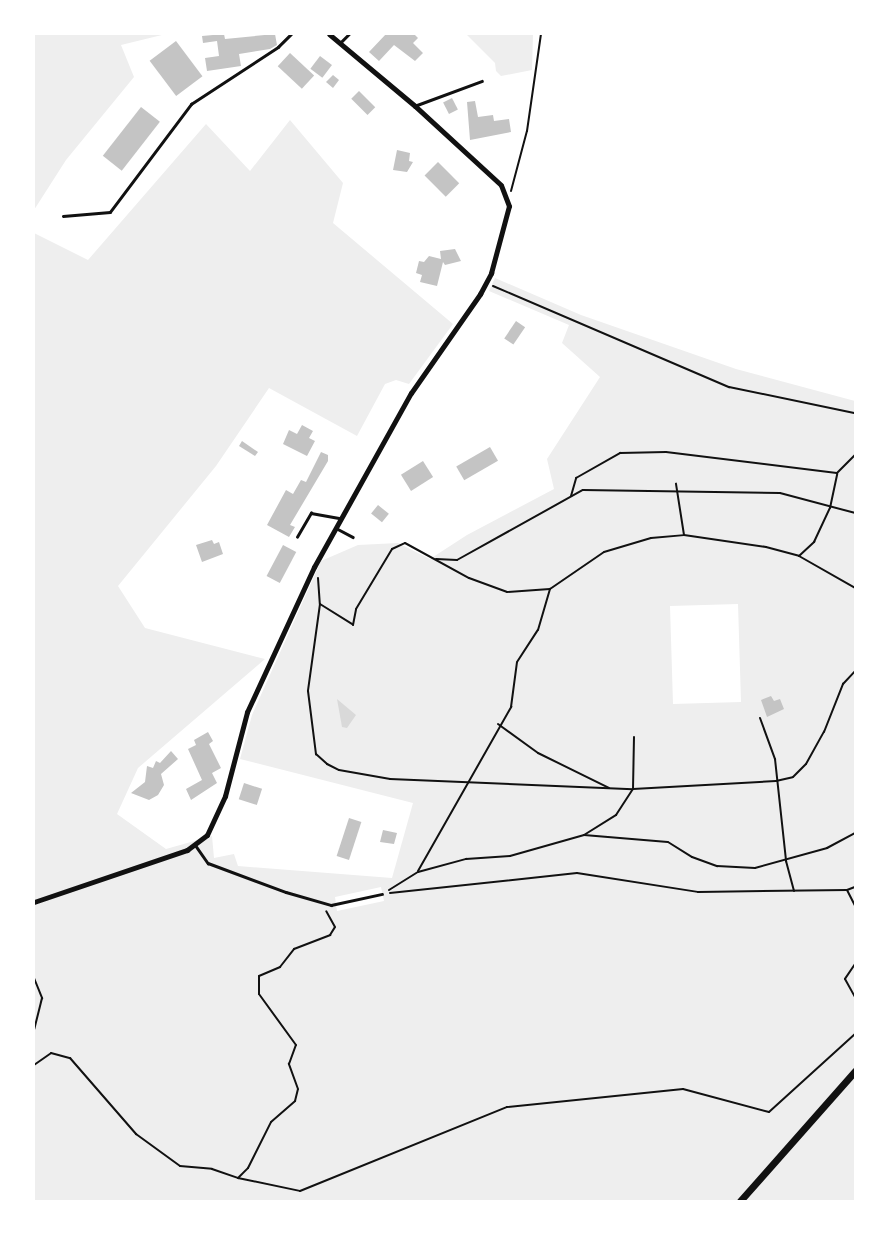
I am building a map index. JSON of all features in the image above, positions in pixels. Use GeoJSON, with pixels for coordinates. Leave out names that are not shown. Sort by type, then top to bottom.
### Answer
{"type":"FeatureCollection","features":[{"type":"Feature","properties":{"kind":"main road"},"geometry":{"type":"LineString","coordinates":[[740,1201],[855,1071]]}},
{"type":"Feature","properties":{"kind":"street"},"geometry":{"type":"LineString","coordinates":[[34,902],[196,846],[207,835],[225,796],[247,712],[334,527],[411,393],[487,284],[507,216],[508,196],[501,186],[415,106],[341,42],[329,34]]}},
{"type":"Feature","properties":{"kind":"lane"},"geometry":{"type":"LineString","coordinates":[[63,216],[110,212],[191,104],[278,47],[291,34]]}},
{"type":"Feature","properties":{"kind":"lane"},"geometry":{"type":"LineString","coordinates":[[341,42],[349,34]]}},
{"type":"Feature","properties":{"kind":"lane"},"geometry":{"type":"LineString","coordinates":[[415,106],[482,81]]}},
{"type":"Feature","properties":{"kind":"lane"},"geometry":{"type":"LineString","coordinates":[[297,537],[311,513],[339,518]]}},
{"type":"Feature","properties":{"kind":"lane"},"geometry":{"type":"LineString","coordinates":[[334,527],[353,537]]}},
{"type":"Feature","properties":{"kind":"lane"},"geometry":{"type":"LineString","coordinates":[[196,846],[208,863],[331,905],[382,894]]}},
{"type":"Feature","properties":{"kind":"path"},"geometry":{"type":"LineString","coordinates":[[508,196],[513,188],[527,131],[541,34]]}},
{"type":"Feature","properties":{"kind":"path"},"geometry":{"type":"LineString","coordinates":[[487,284],[729,387],[855,413]]}},
{"type":"Feature","properties":{"kind":"path"},"geometry":{"type":"LineString","coordinates":[[571,496],[576,478],[620,453],[666,452],[837,473]]}},
{"type":"Feature","properties":{"kind":"path"},"geometry":{"type":"LineString","coordinates":[[799,556],[814,542],[830,508],[837,473],[855,455]]}},
{"type":"Feature","properties":{"kind":"path"},"geometry":{"type":"LineString","coordinates":[[676,484],[684,536]]}},
{"type":"Feature","properties":{"kind":"path"},"geometry":{"type":"LineString","coordinates":[[436,558],[456,560],[583,490],[780,493],[830,508],[855,513]]}},
{"type":"Feature","properties":{"kind":"path"},"geometry":{"type":"LineString","coordinates":[[320,604],[353,625],[356,609],[392,549],[404,543],[436,558],[469,578],[507,592],[550,589],[604,552],[651,538],[684,536],[766,547],[799,556],[855,588]]}},
{"type":"Feature","properties":{"kind":"path"},"geometry":{"type":"LineString","coordinates":[[314,567],[320,604],[308,691],[316,754],[339,770],[365,776],[390,779],[468,780],[611,789],[776,781],[793,777],[806,764],[824,732],[842,684],[855,671]]}},
{"type":"Feature","properties":{"kind":"path"},"geometry":{"type":"LineString","coordinates":[[418,872],[498,724],[511,707],[517,662],[538,630],[550,589]]}},
{"type":"Feature","properties":{"kind":"path"},"geometry":{"type":"LineString","coordinates":[[760,718],[775,759],[786,861],[794,891]]}},
{"type":"Feature","properties":{"kind":"path"},"geometry":{"type":"LineString","coordinates":[[498,724],[538,753],[611,789]]}},
{"type":"Feature","properties":{"kind":"path"},"geometry":{"type":"LineString","coordinates":[[382,894],[418,872],[466,859],[510,856],[584,835],[616,815],[633,789],[634,737]]}},
{"type":"Feature","properties":{"kind":"path"},"geometry":{"type":"LineString","coordinates":[[584,835],[668,842],[692,857],[717,866],[755,868],[786,861],[827,848],[855,835]]}},
{"type":"Feature","properties":{"kind":"path"},"geometry":{"type":"LineString","coordinates":[[382,894],[576,873],[698,892],[847,890],[855,887]]}},
{"type":"Feature","properties":{"kind":"path"},"geometry":{"type":"LineString","coordinates":[[847,890],[855,906]]}},
{"type":"Feature","properties":{"kind":"path"},"geometry":{"type":"LineString","coordinates":[[238,1178],[248,1168],[271,1122],[295,1101],[298,1089],[289,1064],[296,1044],[259,994],[259,976],[280,966],[294,948],[330,935],[335,927],[325,908],[316,901]]}},
{"type":"Feature","properties":{"kind":"path"},"geometry":{"type":"LineString","coordinates":[[855,964],[845,979],[855,997]]}},
{"type":"Feature","properties":{"kind":"path"},"geometry":{"type":"LineString","coordinates":[[34,978],[42,998],[34,1029]]}},
{"type":"Feature","properties":{"kind":"path"},"geometry":{"type":"LineString","coordinates":[[34,1065],[51,1052],[70,1058],[136,1134],[180,1166],[212,1169],[238,1178],[300,1191],[507,1108],[683,1089],[769,1112],[855,1034]]}},
{"type":"Feature","properties":{"kind":"shaded area"},"geometry":{"type":"Polygon","coordinates":[[[34,34],[166,34],[121,45],[134,77],[66,160],[34,210],[34,34]]]}},
{"type":"Feature","properties":{"kind":"shaded area"},"geometry":{"type":"Polygon","coordinates":[[[466,34],[533,34],[532,70],[501,76],[496,71],[495,63],[466,34]]]}},
{"type":"Feature","properties":{"kind":"shaded area"},"geometry":{"type":"Polygon","coordinates":[[[290,120],[343,183],[333,223],[453,324],[409,384],[396,380],[385,384],[357,436],[269,388],[216,466],[118,586],[145,628],[265,659],[138,768],[117,814],[166,849],[212,836],[214,858],[234,854],[238,866],[392,878],[413,803],[240,759],[252,715],[321,561],[358,545],[398,543],[430,559],[467,535],[554,489],[547,459],[600,377],[562,343],[569,325],[489,291],[495,278],[581,315],[736,369],[855,401],[855,1201],[34,1201],[34,233],[88,260],[206,124],[250,171],[290,120]],[[738,604],[670,606],[673,704],[741,702],[738,604]],[[381,887],[335,897],[337,911],[384,901],[381,887]]]}},
{"type":"Feature","properties":{"kind":"shaded area"},"geometry":{"type":"Polygon","coordinates":[[[337,699],[356,715],[347,728],[342,727],[337,699]]]}},
{"type":"Feature","properties":{"kind":"building"},"geometry":{"type":"Polygon","coordinates":[[[224,34],[225,39],[275,34],[277,45],[270,49],[239,54],[241,66],[207,71],[205,58],[219,56],[217,41],[203,43],[202,36],[224,34]]]}},
{"type":"Feature","properties":{"kind":"building"},"geometry":{"type":"Polygon","coordinates":[[[386,34],[414,34],[418,38],[413,43],[423,53],[415,61],[394,45],[379,61],[369,52],[386,34]]]}},
{"type":"Feature","properties":{"kind":"building"},"geometry":{"type":"Polygon","coordinates":[[[176,41],[202,76],[176,96],[150,61],[176,41]]]}},
{"type":"Feature","properties":{"kind":"building"},"geometry":{"type":"Polygon","coordinates":[[[290,53],[314,76],[302,89],[278,66],[290,53]]]}},
{"type":"Feature","properties":{"kind":"building"},"geometry":{"type":"Polygon","coordinates":[[[320,56],[332,65],[322,78],[310,69],[320,56]]]}},
{"type":"Feature","properties":{"kind":"building"},"geometry":{"type":"Polygon","coordinates":[[[333,75],[339,80],[333,88],[326,82],[333,75]]]}},
{"type":"Feature","properties":{"kind":"building"},"geometry":{"type":"Polygon","coordinates":[[[359,91],[375,107],[367,115],[351,99],[359,91]]]}},
{"type":"Feature","properties":{"kind":"building"},"geometry":{"type":"Polygon","coordinates":[[[452,98],[458,110],[449,114],[443,103],[452,98]]]}},
{"type":"Feature","properties":{"kind":"building"},"geometry":{"type":"Polygon","coordinates":[[[475,101],[478,117],[493,115],[494,121],[509,119],[511,132],[470,140],[467,102],[475,101]]]}},
{"type":"Feature","properties":{"kind":"building"},"geometry":{"type":"Polygon","coordinates":[[[141,107],[160,122],[122,171],[103,156],[141,107]]]}},
{"type":"Feature","properties":{"kind":"building"},"geometry":{"type":"Polygon","coordinates":[[[397,150],[410,153],[409,161],[413,162],[407,172],[393,170],[397,150]]]}},
{"type":"Feature","properties":{"kind":"building"},"geometry":{"type":"Polygon","coordinates":[[[438,162],[459,183],[446,197],[425,175],[438,162]]]}},
{"type":"Feature","properties":{"kind":"building"},"geometry":{"type":"Polygon","coordinates":[[[455,249],[461,261],[445,265],[443,262],[437,286],[420,282],[422,275],[416,273],[419,261],[424,262],[429,256],[441,259],[440,251],[455,249]]]}},
{"type":"Feature","properties":{"kind":"building"},"geometry":{"type":"Polygon","coordinates":[[[516,321],[525,327],[513,345],[504,338],[516,321]]]}},
{"type":"Feature","properties":{"kind":"building"},"geometry":{"type":"Polygon","coordinates":[[[302,425],[313,431],[309,438],[315,441],[307,456],[283,444],[289,430],[297,434],[302,425]]]}},
{"type":"Feature","properties":{"kind":"building"},"geometry":{"type":"Polygon","coordinates":[[[242,441],[258,452],[255,456],[239,446],[242,441]]]}},
{"type":"Feature","properties":{"kind":"building"},"geometry":{"type":"Polygon","coordinates":[[[490,447],[498,461],[464,480],[456,466],[490,447]]]}},
{"type":"Feature","properties":{"kind":"building"},"geometry":{"type":"Polygon","coordinates":[[[321,452],[328,455],[328,461],[290,525],[295,527],[289,537],[267,525],[286,490],[293,494],[301,480],[306,482],[321,452]]]}},
{"type":"Feature","properties":{"kind":"building"},"geometry":{"type":"Polygon","coordinates":[[[423,461],[433,477],[411,491],[401,475],[423,461]]]}},
{"type":"Feature","properties":{"kind":"building"},"geometry":{"type":"Polygon","coordinates":[[[378,505],[389,514],[382,522],[371,514],[378,505]]]}},
{"type":"Feature","properties":{"kind":"building"},"geometry":{"type":"Polygon","coordinates":[[[212,540],[214,544],[219,542],[223,554],[202,562],[196,545],[212,540]]]}},
{"type":"Feature","properties":{"kind":"building"},"geometry":{"type":"Polygon","coordinates":[[[283,545],[296,552],[280,583],[267,576],[283,545]]]}},
{"type":"Feature","properties":{"kind":"building"},"geometry":{"type":"Polygon","coordinates":[[[771,696],[774,701],[780,699],[784,709],[767,717],[761,700],[771,696]]]}},
{"type":"Feature","properties":{"kind":"building"},"geometry":{"type":"Polygon","coordinates":[[[208,732],[213,741],[209,744],[221,768],[212,773],[217,783],[191,800],[186,789],[202,780],[188,749],[196,745],[194,740],[208,732]]]}},
{"type":"Feature","properties":{"kind":"building"},"geometry":{"type":"Polygon","coordinates":[[[171,751],[178,759],[161,774],[164,785],[158,795],[149,800],[131,793],[145,782],[147,766],[153,768],[156,761],[160,763],[171,751]]]}},
{"type":"Feature","properties":{"kind":"building"},"geometry":{"type":"Polygon","coordinates":[[[244,783],[262,789],[257,805],[239,799],[244,783]]]}},
{"type":"Feature","properties":{"kind":"building"},"geometry":{"type":"Polygon","coordinates":[[[349,818],[361,822],[349,860],[337,856],[349,818]]]}},
{"type":"Feature","properties":{"kind":"building"},"geometry":{"type":"Polygon","coordinates":[[[383,830],[397,833],[394,844],[380,842],[383,830]]]}}]}
